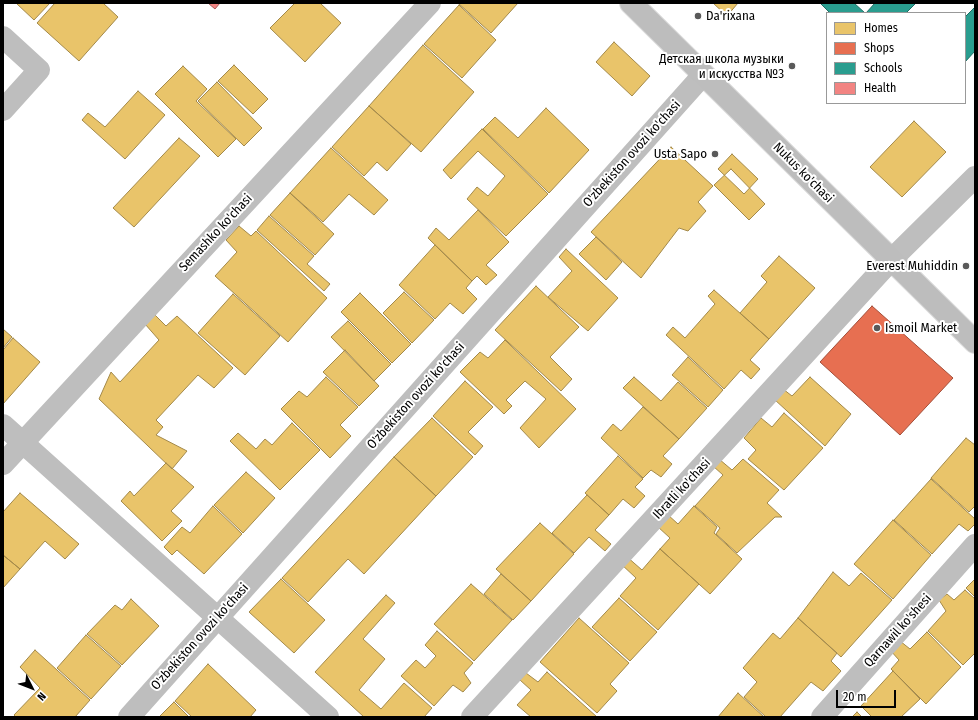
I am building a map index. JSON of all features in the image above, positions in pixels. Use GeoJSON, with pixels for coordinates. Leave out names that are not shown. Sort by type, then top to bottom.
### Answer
{"type":"FeatureCollection","features":[{"type":"Feature","properties":{"kind":"main road","name":"Nukus ko'chasi"},"geometry":{"type":"LineString","coordinates":[[631,3],[975,342]]}},
{"type":"Feature","properties":{"kind":"street","name":"Semashko ko'chasi"},"geometry":{"type":"LineString","coordinates":[[3,464],[430,3]]}},
{"type":"Feature","properties":{"kind":"street"},"geometry":{"type":"LineString","coordinates":[[3,37],[39,70],[3,110]]}},
{"type":"Feature","properties":{"kind":"street","name":"O'zbekiston ovozi ko'chasi"},"geometry":{"type":"LineString","coordinates":[[129,717],[704,75]]}},
{"type":"Feature","properties":{"kind":"street","name":"Ibratli ko'chasi"},"geometry":{"type":"LineString","coordinates":[[472,717],[891,260],[975,177]]}},
{"type":"Feature","properties":{"kind":"street"},"geometry":{"type":"LineString","coordinates":[[3,425],[24,441],[328,717]]}},
{"type":"Feature","properties":{"kind":"street","name":"Qarnawil ko'shesi"},"geometry":{"type":"LineString","coordinates":[[822,717],[975,545]]}},
{"type":"Feature","properties":{"kind":"building: Homes"},"geometry":{"type":"Polygon","coordinates":[[[16,3],[50,3],[34,20],[16,3]]]}},
{"type":"Feature","properties":{"kind":"building: Homes"},"geometry":{"type":"Polygon","coordinates":[[[55,3],[103,3],[118,17],[79,61],[37,23],[55,3]]]}},
{"type":"Feature","properties":{"kind":"building: Homes"},"geometry":{"type":"Polygon","coordinates":[[[295,3],[320,3],[341,23],[305,62],[270,28],[295,3]]]}},
{"type":"Feature","properties":{"kind":"building: Homes"},"geometry":{"type":"Polygon","coordinates":[[[458,3],[518,3],[491,33],[458,3]]]}},
{"type":"Feature","properties":{"kind":"building: Homes"},"geometry":{"type":"Polygon","coordinates":[[[713,3],[738,3],[727,16],[713,3]]]}},
{"type":"Feature","properties":{"kind":"building: Homes"},"geometry":{"type":"Polygon","coordinates":[[[459,5],[496,40],[462,78],[424,44],[459,5]]]}},
{"type":"Feature","properties":{"kind":"building: Homes"},"geometry":{"type":"Polygon","coordinates":[[[614,42],[650,76],[632,96],[596,62],[614,42]]]}},
{"type":"Feature","properties":{"kind":"building: Homes"},"geometry":{"type":"Polygon","coordinates":[[[423,45],[474,92],[421,152],[369,106],[423,45]]]}},
{"type":"Feature","properties":{"kind":"building: Homes"},"geometry":{"type":"Polygon","coordinates":[[[234,65],[268,99],[253,114],[218,81],[234,65]]]}},
{"type":"Feature","properties":{"kind":"building: Homes"},"geometry":{"type":"Polygon","coordinates":[[[183,66],[207,89],[196,101],[236,139],[218,157],[155,94],[183,66]]]}},
{"type":"Feature","properties":{"kind":"building: Homes"},"geometry":{"type":"Polygon","coordinates":[[[217,82],[262,128],[244,146],[198,101],[217,82]]]}},
{"type":"Feature","properties":{"kind":"building: Homes"},"geometry":{"type":"Polygon","coordinates":[[[138,91],[165,115],[125,159],[82,120],[88,113],[105,127],[138,91]]]}},
{"type":"Feature","properties":{"kind":"building: Homes"},"geometry":{"type":"Polygon","coordinates":[[[369,106],[411,144],[387,171],[377,162],[364,176],[332,147],[369,106]]]}},
{"type":"Feature","properties":{"kind":"building: Homes"},"geometry":{"type":"Polygon","coordinates":[[[546,108],[589,150],[549,193],[483,129],[495,117],[518,138],[546,108]]]}},
{"type":"Feature","properties":{"kind":"building: Homes"},"geometry":{"type":"Polygon","coordinates":[[[914,121],[946,152],[902,197],[870,167],[914,121]]]}},
{"type":"Feature","properties":{"kind":"building: Homes"},"geometry":{"type":"Polygon","coordinates":[[[482,129],[548,194],[506,236],[467,199],[477,187],[488,196],[505,176],[478,151],[451,179],[443,170],[482,129]]]}},
{"type":"Feature","properties":{"kind":"building: Homes"},"geometry":{"type":"Polygon","coordinates":[[[179,138],[200,156],[134,227],[113,208],[179,138]]]}},
{"type":"Feature","properties":{"kind":"building: Homes"},"geometry":{"type":"Polygon","coordinates":[[[671,147],[713,186],[698,202],[706,211],[688,231],[679,228],[641,278],[591,232],[671,147]]]}},
{"type":"Feature","properties":{"kind":"building: Homes"},"geometry":{"type":"Polygon","coordinates":[[[331,148],[388,200],[374,215],[349,194],[323,222],[290,193],[331,148]]]}},
{"type":"Feature","properties":{"kind":"building: Homes"},"geometry":{"type":"Polygon","coordinates":[[[732,154],[758,179],[744,194],[718,169],[732,154]]]}},
{"type":"Feature","properties":{"kind":"building: Homes"},"geometry":{"type":"Polygon","coordinates":[[[731,169],[765,204],[749,220],[714,185],[731,169]]]}},
{"type":"Feature","properties":{"kind":"building: Homes"},"geometry":{"type":"Polygon","coordinates":[[[290,193],[334,234],[315,255],[270,215],[290,193]]]}},
{"type":"Feature","properties":{"kind":"building: Homes"},"geometry":{"type":"Polygon","coordinates":[[[478,210],[509,242],[486,265],[497,275],[486,285],[477,276],[472,281],[428,238],[436,228],[449,240],[478,210]]]}},
{"type":"Feature","properties":{"kind":"building: Homes"},"geometry":{"type":"Polygon","coordinates":[[[269,216],[314,256],[307,264],[330,284],[324,291],[257,230],[269,216]]]}},
{"type":"Feature","properties":{"kind":"building: Homes"},"geometry":{"type":"Polygon","coordinates":[[[239,226],[251,236],[256,231],[327,298],[288,342],[215,276],[237,252],[226,240],[239,226]]]}},
{"type":"Feature","properties":{"kind":"building: Homes"},"geometry":{"type":"Polygon","coordinates":[[[596,237],[622,262],[606,280],[579,254],[596,237]]]}},
{"type":"Feature","properties":{"kind":"building: Homes"},"geometry":{"type":"Polygon","coordinates":[[[435,245],[472,281],[466,288],[477,299],[463,314],[450,303],[435,319],[399,285],[435,245]]]}},
{"type":"Feature","properties":{"kind":"building: Homes"},"geometry":{"type":"Polygon","coordinates":[[[566,249],[618,298],[588,331],[548,297],[572,271],[559,257],[566,249]]]}},
{"type":"Feature","properties":{"kind":"building: Homes"},"geometry":{"type":"Polygon","coordinates":[[[779,256],[815,288],[769,339],[740,313],[767,282],[761,276],[779,256]]]}},
{"type":"Feature","properties":{"kind":"building: Homes"},"geometry":{"type":"Polygon","coordinates":[[[536,286],[579,327],[550,357],[572,379],[561,391],[495,330],[536,286]]]}},
{"type":"Feature","properties":{"kind":"building: Homes"},"geometry":{"type":"Polygon","coordinates":[[[714,290],[769,339],[750,360],[760,369],[751,379],[741,370],[724,389],[666,335],[673,327],[685,338],[715,304],[708,296],[714,290]]]}},
{"type":"Feature","properties":{"kind":"building: Homes"},"geometry":{"type":"Polygon","coordinates":[[[404,292],[434,320],[412,343],[383,313],[404,292]]]}},
{"type":"Feature","properties":{"kind":"building: Homes"},"geometry":{"type":"Polygon","coordinates":[[[360,293],[411,344],[392,363],[341,312],[360,293]]]}},
{"type":"Feature","properties":{"kind":"building: Homes"},"geometry":{"type":"Polygon","coordinates":[[[233,294],[280,336],[245,375],[198,333],[233,294]]]}},
{"type":"Feature","properties":{"kind":"building: Homes"},"geometry":{"type":"Polygon","coordinates":[[[154,314],[166,326],[177,316],[233,368],[214,388],[198,375],[156,420],[163,427],[156,435],[187,451],[172,469],[99,399],[111,372],[120,382],[159,340],[145,324],[154,314]]]}},
{"type":"Feature","properties":{"kind":"building: Homes"},"geometry":{"type":"Polygon","coordinates":[[[348,321],[391,364],[374,381],[331,337],[348,321]]]}},
{"type":"Feature","properties":{"kind":"building: Homes"},"geometry":{"type":"Polygon","coordinates":[[[3,329],[12,337],[3,348],[3,329]]]}},
{"type":"Feature","properties":{"kind":"building: Homes"},"geometry":{"type":"Polygon","coordinates":[[[13,338],[40,362],[3,404],[3,350],[13,338]]]}},
{"type":"Feature","properties":{"kind":"building: Homes"},"geometry":{"type":"Polygon","coordinates":[[[505,340],[576,409],[539,448],[520,428],[546,399],[525,381],[506,400],[512,406],[504,414],[460,372],[480,352],[488,358],[505,340]]]}},
{"type":"Feature","properties":{"kind":"building: Homes"},"geometry":{"type":"Polygon","coordinates":[[[345,350],[379,386],[359,406],[323,372],[345,350]]]}},
{"type":"Feature","properties":{"kind":"building: Homes"},"geometry":{"type":"Polygon","coordinates":[[[688,357],[723,390],[708,407],[672,375],[688,357]]]}},
{"type":"Feature","properties":{"kind":"building: Homes"},"geometry":{"type":"Polygon","coordinates":[[[326,377],[358,407],[340,425],[351,436],[330,458],[281,409],[299,391],[307,397],[326,377]]]}},
{"type":"Feature","properties":{"kind":"building: Homes"},"geometry":{"type":"Polygon","coordinates":[[[634,377],[661,401],[678,382],[707,408],[679,439],[623,388],[634,377]]]}},
{"type":"Feature","properties":{"kind":"building: Homes"},"geometry":{"type":"Polygon","coordinates":[[[810,377],[851,414],[825,446],[774,399],[783,389],[792,396],[810,377]]]}},
{"type":"Feature","properties":{"kind":"building: Homes"},"geometry":{"type":"Polygon","coordinates":[[[465,381],[493,407],[468,432],[483,446],[475,455],[433,416],[465,381]]]}},
{"type":"Feature","properties":{"kind":"building: Homes"},"geometry":{"type":"Polygon","coordinates":[[[643,407],[679,439],[663,456],[672,464],[661,477],[651,470],[643,478],[601,438],[613,424],[621,431],[643,407]]]}},
{"type":"Feature","properties":{"kind":"building: Homes"},"geometry":{"type":"Polygon","coordinates":[[[784,413],[823,448],[784,490],[748,459],[756,450],[744,438],[761,418],[772,427],[784,413]]]}},
{"type":"Feature","properties":{"kind":"building: Homes"},"geometry":{"type":"Polygon","coordinates":[[[432,418],[473,457],[436,496],[394,457],[432,418]]]}},
{"type":"Feature","properties":{"kind":"building: Homes"},"geometry":{"type":"Polygon","coordinates":[[[292,423],[320,450],[280,490],[230,441],[238,433],[256,449],[265,439],[272,445],[292,423]]]}},
{"type":"Feature","properties":{"kind":"building: Homes"},"geometry":{"type":"Polygon","coordinates":[[[966,438],[975,445],[975,506],[969,512],[931,478],[966,438]]]}},
{"type":"Feature","properties":{"kind":"building: Homes"},"geometry":{"type":"Polygon","coordinates":[[[618,456],[643,479],[635,487],[645,496],[634,508],[623,499],[609,515],[585,493],[618,456]]]}},
{"type":"Feature","properties":{"kind":"building: Homes"},"geometry":{"type":"Polygon","coordinates":[[[394,457],[436,496],[364,574],[348,559],[308,602],[282,578],[394,457]]]}},
{"type":"Feature","properties":{"kind":"building: Homes"},"geometry":{"type":"Polygon","coordinates":[[[719,459],[732,470],[743,459],[779,490],[767,503],[782,517],[775,517],[737,553],[716,534],[720,528],[695,506],[723,475],[713,466],[719,459]]]}},
{"type":"Feature","properties":{"kind":"building: Homes"},"geometry":{"type":"Polygon","coordinates":[[[166,463],[194,487],[171,511],[182,521],[162,541],[121,501],[130,491],[134,496],[166,463]]]}},
{"type":"Feature","properties":{"kind":"building: Homes"},"geometry":{"type":"Polygon","coordinates":[[[246,472],[275,498],[243,533],[214,505],[246,472]]]}},
{"type":"Feature","properties":{"kind":"building: Homes"},"geometry":{"type":"Polygon","coordinates":[[[931,479],[975,519],[975,524],[968,531],[959,524],[932,554],[894,520],[931,479]]]}},
{"type":"Feature","properties":{"kind":"building: Homes"},"geometry":{"type":"Polygon","coordinates":[[[20,493],[79,544],[65,559],[45,541],[20,569],[3,555],[3,512],[20,493]]]}},
{"type":"Feature","properties":{"kind":"building: Homes"},"geometry":{"type":"Polygon","coordinates":[[[587,495],[609,515],[595,530],[611,544],[605,551],[589,537],[574,553],[552,533],[587,495]]]}},
{"type":"Feature","properties":{"kind":"building: Homes"},"geometry":{"type":"Polygon","coordinates":[[[213,506],[242,534],[204,574],[177,550],[172,555],[164,547],[182,527],[190,533],[213,506]]]}},
{"type":"Feature","properties":{"kind":"building: Homes"},"geometry":{"type":"Polygon","coordinates":[[[694,506],[717,527],[714,533],[742,559],[710,594],[660,549],[670,538],[657,526],[667,514],[678,524],[694,506]]]}},
{"type":"Feature","properties":{"kind":"building: Homes"},"geometry":{"type":"Polygon","coordinates":[[[893,520],[931,555],[893,599],[854,564],[893,520]]]}},
{"type":"Feature","properties":{"kind":"building: Homes"},"geometry":{"type":"Polygon","coordinates":[[[540,523],[574,554],[531,601],[496,569],[540,523]]]}},
{"type":"Feature","properties":{"kind":"building: Homes"},"geometry":{"type":"Polygon","coordinates":[[[660,549],[699,584],[658,630],[620,596],[636,578],[620,563],[626,556],[642,570],[660,549]]]}},
{"type":"Feature","properties":{"kind":"building: Homes"},"geometry":{"type":"Polygon","coordinates":[[[3,555],[20,569],[3,588],[3,555]]]}},
{"type":"Feature","properties":{"kind":"building: Homes"},"geometry":{"type":"Polygon","coordinates":[[[833,572],[849,586],[861,573],[892,600],[841,657],[798,618],[833,572]]]}},
{"type":"Feature","properties":{"kind":"building: Homes"},"geometry":{"type":"Polygon","coordinates":[[[501,574],[531,601],[513,620],[484,594],[501,574]]]}},
{"type":"Feature","properties":{"kind":"building: Homes"},"geometry":{"type":"Polygon","coordinates":[[[281,579],[325,620],[294,653],[249,612],[281,579]]]}},
{"type":"Feature","properties":{"kind":"building: Homes"},"geometry":{"type":"Polygon","coordinates":[[[975,579],[975,597],[966,588],[975,579]]]}},
{"type":"Feature","properties":{"kind":"building: Homes"},"geometry":{"type":"Polygon","coordinates":[[[471,584],[512,620],[474,661],[434,624],[471,584]]]}},
{"type":"Feature","properties":{"kind":"building: Homes"},"geometry":{"type":"Polygon","coordinates":[[[965,590],[975,599],[975,653],[963,665],[928,631],[946,611],[939,600],[947,594],[954,600],[965,590]]]}},
{"type":"Feature","properties":{"kind":"building: Homes"},"geometry":{"type":"Polygon","coordinates":[[[386,595],[395,603],[363,639],[385,659],[359,690],[381,709],[404,683],[432,708],[424,717],[364,717],[315,672],[386,595]]]}},
{"type":"Feature","properties":{"kind":"building: Homes"},"geometry":{"type":"Polygon","coordinates":[[[619,598],[657,632],[630,661],[592,627],[619,598]]]}},
{"type":"Feature","properties":{"kind":"building: Homes"},"geometry":{"type":"Polygon","coordinates":[[[131,599],[159,626],[122,665],[87,634],[115,605],[122,610],[131,599]]]}},
{"type":"Feature","properties":{"kind":"building: Homes"},"geometry":{"type":"Polygon","coordinates":[[[579,618],[629,663],[610,684],[617,691],[597,713],[540,662],[579,618]]]}},
{"type":"Feature","properties":{"kind":"building: Homes"},"geometry":{"type":"Polygon","coordinates":[[[798,618],[837,653],[831,661],[841,671],[823,691],[811,682],[780,717],[766,717],[744,697],[757,682],[743,668],[773,633],[780,639],[798,618]]]}},
{"type":"Feature","properties":{"kind":"building: Homes"},"geometry":{"type":"Polygon","coordinates":[[[437,631],[473,663],[464,673],[471,683],[463,692],[453,685],[434,706],[401,676],[416,660],[425,668],[436,656],[425,645],[437,631]]]}},
{"type":"Feature","properties":{"kind":"building: Homes"},"geometry":{"type":"Polygon","coordinates":[[[927,632],[961,667],[926,704],[891,669],[899,660],[890,650],[900,641],[910,649],[927,632]]]}},
{"type":"Feature","properties":{"kind":"building: Homes"},"geometry":{"type":"Polygon","coordinates":[[[86,635],[121,666],[91,699],[57,668],[86,635]]]}},
{"type":"Feature","properties":{"kind":"building: Homes"},"geometry":{"type":"Polygon","coordinates":[[[35,650],[90,700],[75,717],[16,717],[14,715],[40,688],[20,667],[35,650]]]}},
{"type":"Feature","properties":{"kind":"building: Homes"},"geometry":{"type":"Polygon","coordinates":[[[208,664],[256,710],[250,717],[192,717],[175,701],[208,664]]]}},
{"type":"Feature","properties":{"kind":"building: Homes"},"geometry":{"type":"Polygon","coordinates":[[[893,671],[920,699],[901,717],[872,717],[861,706],[893,671]]]}},
{"type":"Feature","properties":{"kind":"building: Homes"},"geometry":{"type":"Polygon","coordinates":[[[547,672],[597,717],[531,717],[517,705],[531,690],[520,680],[526,673],[538,682],[547,672]]]}},
{"type":"Feature","properties":{"kind":"building: Homes"},"geometry":{"type":"Polygon","coordinates":[[[738,693],[764,717],[718,717],[738,693]]]}},
{"type":"Feature","properties":{"kind":"building: Homes"},"geometry":{"type":"Polygon","coordinates":[[[174,702],[189,717],[159,717],[174,702]]]}},
{"type":"Feature","properties":{"kind":"building: Homes"},"geometry":{"type":"Polygon","coordinates":[[[857,712],[862,717],[852,717],[857,712]]]}},
{"type":"Feature","properties":{"kind":"building: Shops"},"geometry":{"type":"Polygon","coordinates":[[[872,306],[953,378],[900,435],[820,362],[872,306]]]}},
{"type":"Feature","properties":{"kind":"building: Schools"},"geometry":{"type":"Polygon","coordinates":[[[820,3],[854,3],[864,12],[829,12],[820,3]]]}},
{"type":"Feature","properties":{"kind":"building: Schools"},"geometry":{"type":"Polygon","coordinates":[[[875,3],[916,3],[907,12],[867,12],[875,3]]]}},
{"type":"Feature","properties":{"kind":"building: Schools"},"geometry":{"type":"Polygon","coordinates":[[[975,7],[975,51],[966,61],[966,16],[975,7]]]}},
{"type":"Feature","properties":{"kind":"building: Health"},"geometry":{"type":"Polygon","coordinates":[[[208,3],[220,3],[215,9],[208,3]]]}},
{"type":"Feature","properties":{"kind":"place","name":"Da'rixana"},"geometry":{"type":"Point","coordinates":[698,16]}},
{"type":"Feature","properties":{"kind":"place","name":"Детская школа музыки и искусства №3"},"geometry":{"type":"Point","coordinates":[792,66]}},
{"type":"Feature","properties":{"kind":"place","name":"Usta Sapo"},"geometry":{"type":"Point","coordinates":[715,154]}},
{"type":"Feature","properties":{"kind":"place","name":"Everest Muhiddin"},"geometry":{"type":"Point","coordinates":[966,266]}},
{"type":"Feature","properties":{"kind":"place","name":"Ismoil Market"},"geometry":{"type":"Point","coordinates":[877,328]}}]}
